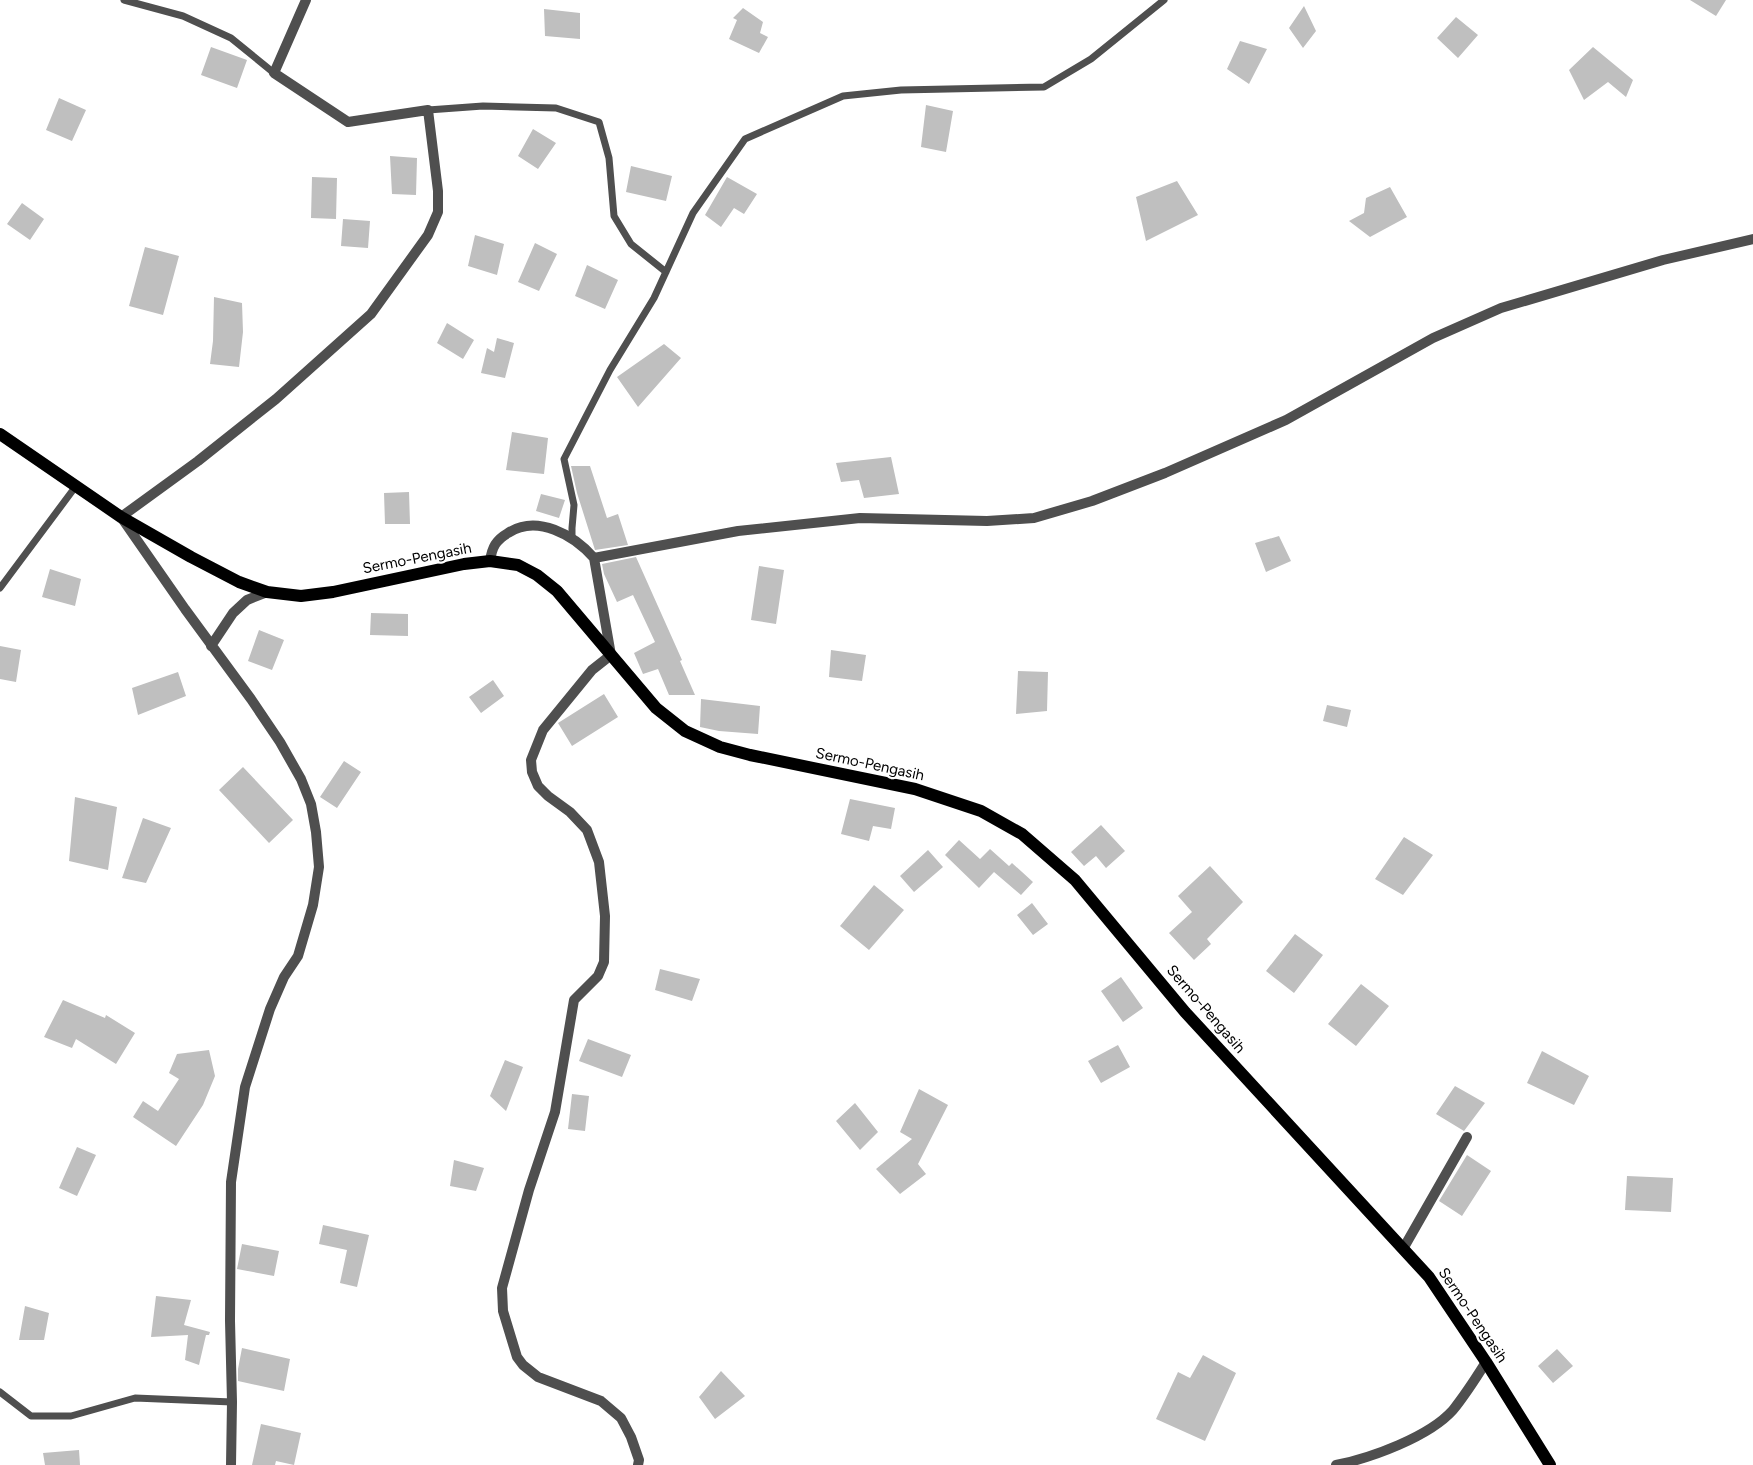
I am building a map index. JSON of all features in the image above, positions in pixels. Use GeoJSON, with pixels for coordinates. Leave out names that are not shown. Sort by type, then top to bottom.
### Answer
{"type":"FeatureCollection","features":[{"type":"Feature","properties":{"kind":"main road","name":"Sermo-Pengasih"},"geometry":{"type":"LineString","coordinates":[[0,434],[121,517],[191,557],[240,582],[267,592],[301,596],[333,592],[464,564],[490,561],[518,565],[537,575],[557,591],[656,708],[685,731],[720,747],[750,755],[915,789],[981,811],[1022,834],[1076,880],[1185,1012],[1429,1277],[1486,1362],[1550,1465]]}},
{"type":"Feature","properties":{"kind":"street"},"geometry":{"type":"LineString","coordinates":[[231,1465],[231,1182],[246,1087],[270,1009],[284,977],[298,956],[313,905],[319,867],[316,832],[311,804],[301,778],[280,742],[121,517],[198,461],[276,399],[371,314],[428,235],[438,212],[438,191],[428,110],[348,122],[274,73],[306,0]]}},
{"type":"Feature","properties":{"kind":"street"},"geometry":{"type":"LineString","coordinates":[[594,558],[738,530],[860,518],[988,521],[1034,518],[1092,501],[1165,473],[1286,420],[1433,338],[1501,308],[1663,260],[1753,239]]}},
{"type":"Feature","properties":{"kind":"street"},"geometry":{"type":"LineString","coordinates":[[490,561],[492,548],[499,538],[514,529],[532,525],[551,528],[572,538],[585,548],[594,558],[612,655],[592,670],[543,730],[531,760],[532,772],[538,786],[570,812],[587,830],[598,862],[605,916],[604,962],[598,976],[574,1000],[555,1112],[529,1190],[502,1288],[503,1311],[517,1357],[523,1365],[538,1377],[601,1401],[621,1418],[639,1460],[638,1465]]}},
{"type":"Feature","properties":{"kind":"street"},"geometry":{"type":"LineString","coordinates":[[211,646],[233,613],[247,600],[267,592]]}},
{"type":"Feature","properties":{"kind":"street"},"geometry":{"type":"LineString","coordinates":[[1403,1248],[1467,1137]]}},
{"type":"Feature","properties":{"kind":"street"},"geometry":{"type":"LineString","coordinates":[[1336,1465],[1385,1450],[1433,1427],[1452,1410],[1486,1362]]}},
{"type":"Feature","properties":{"kind":"lane"},"geometry":{"type":"LineString","coordinates":[[124,0],[183,16],[231,38],[274,73]]}},
{"type":"Feature","properties":{"kind":"lane"},"geometry":{"type":"LineString","coordinates":[[572,538],[574,505],[564,459],[610,370],[654,298],[693,213],[745,139],[843,96],[901,90],[1044,87],[1091,59],[1164,0]]}},
{"type":"Feature","properties":{"kind":"lane"},"geometry":{"type":"LineString","coordinates":[[428,110],[483,106],[556,108],[599,122],[609,158],[614,216],[631,244],[666,272]]}},
{"type":"Feature","properties":{"kind":"lane"},"geometry":{"type":"LineString","coordinates":[[0,588],[76,486]]}},
{"type":"Feature","properties":{"kind":"lane"},"geometry":{"type":"LineString","coordinates":[[0,1392],[31,1416],[71,1416],[135,1398],[232,1402]]}},
{"type":"Feature","properties":{"kind":"building"},"geometry":{"type":"Polygon","coordinates":[[[1690,0],[1726,0],[1716,16],[1690,0]]]}},
{"type":"Feature","properties":{"kind":"building"},"geometry":{"type":"Polygon","coordinates":[[[1304,6],[1316,31],[1303,48],[1289,28],[1304,6]]]}},
{"type":"Feature","properties":{"kind":"building"},"geometry":{"type":"Polygon","coordinates":[[[743,8],[763,22],[760,33],[768,37],[759,53],[729,39],[737,20],[733,18],[743,8]]]}},
{"type":"Feature","properties":{"kind":"building"},"geometry":{"type":"Polygon","coordinates":[[[544,9],[580,13],[580,39],[545,36],[544,9]]]}},
{"type":"Feature","properties":{"kind":"building"},"geometry":{"type":"Polygon","coordinates":[[[1456,17],[1478,35],[1458,58],[1437,38],[1456,17]]]}},
{"type":"Feature","properties":{"kind":"building"},"geometry":{"type":"Polygon","coordinates":[[[1240,41],[1267,49],[1249,84],[1227,69],[1240,41]]]}},
{"type":"Feature","properties":{"kind":"building"},"geometry":{"type":"Polygon","coordinates":[[[211,47],[247,60],[237,88],[201,75],[211,47]]]}},
{"type":"Feature","properties":{"kind":"building"},"geometry":{"type":"Polygon","coordinates":[[[1593,47],[1633,80],[1626,97],[1608,82],[1584,100],[1569,70],[1593,47]]]}},
{"type":"Feature","properties":{"kind":"building"},"geometry":{"type":"Polygon","coordinates":[[[59,98],[86,110],[72,141],[46,130],[59,98]]]}},
{"type":"Feature","properties":{"kind":"building"},"geometry":{"type":"Polygon","coordinates":[[[926,105],[953,111],[946,152],[921,147],[926,105]]]}},
{"type":"Feature","properties":{"kind":"building"},"geometry":{"type":"Polygon","coordinates":[[[533,129],[556,143],[538,169],[518,156],[533,129]]]}},
{"type":"Feature","properties":{"kind":"building"},"geometry":{"type":"Polygon","coordinates":[[[390,156],[417,158],[416,195],[392,194],[390,156]]]}},
{"type":"Feature","properties":{"kind":"building"},"geometry":{"type":"Polygon","coordinates":[[[631,166],[672,176],[666,201],[626,192],[631,166]]]}},
{"type":"Feature","properties":{"kind":"building"},"geometry":{"type":"Polygon","coordinates":[[[312,177],[337,178],[336,219],[311,218],[312,177]]]}},
{"type":"Feature","properties":{"kind":"building"},"geometry":{"type":"Polygon","coordinates":[[[727,177],[757,194],[744,214],[734,208],[721,227],[705,215],[727,177]]]}},
{"type":"Feature","properties":{"kind":"building"},"geometry":{"type":"Polygon","coordinates":[[[1177,181],[1198,215],[1146,241],[1136,197],[1177,181]]]}},
{"type":"Feature","properties":{"kind":"building"},"geometry":{"type":"Polygon","coordinates":[[[1390,187],[1407,217],[1370,237],[1349,221],[1364,213],[1366,198],[1390,187]]]}},
{"type":"Feature","properties":{"kind":"building"},"geometry":{"type":"Polygon","coordinates":[[[22,203],[44,219],[30,240],[7,224],[22,203]]]}},
{"type":"Feature","properties":{"kind":"building"},"geometry":{"type":"Polygon","coordinates":[[[343,219],[370,221],[368,248],[341,246],[343,219]]]}},
{"type":"Feature","properties":{"kind":"building"},"geometry":{"type":"Polygon","coordinates":[[[475,235],[504,244],[497,275],[468,266],[475,235]]]}},
{"type":"Feature","properties":{"kind":"building"},"geometry":{"type":"Polygon","coordinates":[[[535,243],[557,254],[539,291],[518,282],[535,243]]]}},
{"type":"Feature","properties":{"kind":"building"},"geometry":{"type":"Polygon","coordinates":[[[145,247],[179,256],[163,315],[129,306],[145,247]]]}},
{"type":"Feature","properties":{"kind":"building"},"geometry":{"type":"Polygon","coordinates":[[[587,265],[618,280],[605,309],[575,296],[587,265]]]}},
{"type":"Feature","properties":{"kind":"building"},"geometry":{"type":"Polygon","coordinates":[[[214,297],[242,303],[243,332],[239,367],[210,364],[213,341],[214,297]]]}},
{"type":"Feature","properties":{"kind":"building"},"geometry":{"type":"Polygon","coordinates":[[[447,323],[474,340],[463,359],[437,343],[447,323]]]}},
{"type":"Feature","properties":{"kind":"building"},"geometry":{"type":"Polygon","coordinates":[[[497,338],[514,343],[505,378],[481,373],[487,348],[494,352],[497,338]]]}},
{"type":"Feature","properties":{"kind":"building"},"geometry":{"type":"Polygon","coordinates":[[[664,344],[681,358],[638,407],[617,377],[664,344]]]}},
{"type":"Feature","properties":{"kind":"building"},"geometry":{"type":"Polygon","coordinates":[[[512,432],[548,438],[544,474],[506,470],[512,432]]]}},
{"type":"Feature","properties":{"kind":"building"},"geometry":{"type":"Polygon","coordinates":[[[891,457],[899,494],[864,498],[859,480],[841,482],[836,463],[891,457]]]}},
{"type":"Feature","properties":{"kind":"building"},"geometry":{"type":"Polygon","coordinates":[[[571,466],[590,466],[607,518],[618,514],[628,545],[595,550],[577,493],[571,466]]]}},
{"type":"Feature","properties":{"kind":"building"},"geometry":{"type":"Polygon","coordinates":[[[409,492],[410,524],[385,524],[384,493],[409,492]]]}},
{"type":"Feature","properties":{"kind":"building"},"geometry":{"type":"Polygon","coordinates":[[[541,494],[565,500],[559,518],[536,511],[541,494]]]}},
{"type":"Feature","properties":{"kind":"building"},"geometry":{"type":"Polygon","coordinates":[[[1279,536],[1291,561],[1266,572],[1255,543],[1279,536]]]}},
{"type":"Feature","properties":{"kind":"building"},"geometry":{"type":"Polygon","coordinates":[[[636,557],[682,660],[680,661],[695,695],[669,695],[658,669],[643,674],[634,653],[655,642],[633,595],[617,602],[604,574],[602,564],[636,557]]]}},
{"type":"Feature","properties":{"kind":"building"},"geometry":{"type":"Polygon","coordinates":[[[759,566],[784,570],[776,624],[751,620],[759,566]]]}},
{"type":"Feature","properties":{"kind":"building"},"geometry":{"type":"Polygon","coordinates":[[[50,569],[81,579],[75,606],[42,597],[50,569]]]}},
{"type":"Feature","properties":{"kind":"building"},"geometry":{"type":"Polygon","coordinates":[[[371,613],[408,614],[408,636],[370,635],[371,613]]]}},
{"type":"Feature","properties":{"kind":"building"},"geometry":{"type":"Polygon","coordinates":[[[259,630],[284,640],[272,670],[248,661],[259,630]]]}},
{"type":"Feature","properties":{"kind":"building"},"geometry":{"type":"Polygon","coordinates":[[[0,646],[21,650],[16,682],[0,679],[0,646]]]}},
{"type":"Feature","properties":{"kind":"building"},"geometry":{"type":"Polygon","coordinates":[[[831,650],[866,655],[862,681],[829,677],[831,650]]]}},
{"type":"Feature","properties":{"kind":"building"},"geometry":{"type":"Polygon","coordinates":[[[1018,671],[1048,672],[1047,711],[1016,714],[1018,671]]]}},
{"type":"Feature","properties":{"kind":"building"},"geometry":{"type":"Polygon","coordinates":[[[178,672],[186,696],[138,715],[132,688],[178,672]]]}},
{"type":"Feature","properties":{"kind":"building"},"geometry":{"type":"Polygon","coordinates":[[[493,680],[504,696],[481,713],[469,697],[493,680]]]}},
{"type":"Feature","properties":{"kind":"building"},"geometry":{"type":"Polygon","coordinates":[[[604,694],[618,717],[572,746],[558,723],[604,694]]]}},
{"type":"Feature","properties":{"kind":"building"},"geometry":{"type":"Polygon","coordinates":[[[701,699],[760,706],[758,734],[719,731],[700,727],[701,699]]]}},
{"type":"Feature","properties":{"kind":"building"},"geometry":{"type":"Polygon","coordinates":[[[1327,705],[1351,710],[1347,727],[1323,721],[1327,705]]]}},
{"type":"Feature","properties":{"kind":"building"},"geometry":{"type":"Polygon","coordinates":[[[344,761],[361,772],[337,808],[320,797],[344,761]]]}},
{"type":"Feature","properties":{"kind":"building"},"geometry":{"type":"Polygon","coordinates":[[[243,767],[293,820],[269,843],[219,790],[243,767]]]}},
{"type":"Feature","properties":{"kind":"building"},"geometry":{"type":"Polygon","coordinates":[[[75,797],[117,807],[108,870],[69,861],[75,797]]]}},
{"type":"Feature","properties":{"kind":"building"},"geometry":{"type":"Polygon","coordinates":[[[850,799],[895,808],[891,829],[873,826],[869,841],[841,834],[850,799]]]}},
{"type":"Feature","properties":{"kind":"building"},"geometry":{"type":"Polygon","coordinates":[[[143,818],[171,828],[146,883],[122,878],[143,818]]]}},
{"type":"Feature","properties":{"kind":"building"},"geometry":{"type":"Polygon","coordinates":[[[1101,825],[1125,851],[1106,868],[1096,856],[1084,866],[1071,852],[1101,825]]]}},
{"type":"Feature","properties":{"kind":"building"},"geometry":{"type":"Polygon","coordinates":[[[1404,837],[1433,855],[1403,895],[1375,879],[1404,837]]]}},
{"type":"Feature","properties":{"kind":"building"},"geometry":{"type":"Polygon","coordinates":[[[959,840],[980,859],[990,849],[1009,866],[1012,863],[1033,882],[1021,895],[994,872],[979,888],[945,855],[959,840]]]}},
{"type":"Feature","properties":{"kind":"building"},"geometry":{"type":"Polygon","coordinates":[[[928,850],[943,867],[914,892],[900,876],[928,850]]]}},
{"type":"Feature","properties":{"kind":"building"},"geometry":{"type":"Polygon","coordinates":[[[1210,866],[1243,902],[1207,939],[1211,944],[1194,960],[1169,933],[1192,912],[1178,896],[1210,866]]]}},
{"type":"Feature","properties":{"kind":"building"},"geometry":{"type":"Polygon","coordinates":[[[874,885],[904,910],[869,950],[840,926],[874,885]]]}},
{"type":"Feature","properties":{"kind":"building"},"geometry":{"type":"Polygon","coordinates":[[[1032,903],[1048,924],[1033,935],[1017,915],[1032,903]]]}},
{"type":"Feature","properties":{"kind":"building"},"geometry":{"type":"Polygon","coordinates":[[[1295,934],[1323,955],[1294,993],[1266,971],[1295,934]]]}},
{"type":"Feature","properties":{"kind":"building"},"geometry":{"type":"Polygon","coordinates":[[[660,969],[700,979],[692,1001],[655,990],[660,969]]]}},
{"type":"Feature","properties":{"kind":"building"},"geometry":{"type":"Polygon","coordinates":[[[1121,977],[1143,1008],[1123,1022],[1101,991],[1121,977]]]}},
{"type":"Feature","properties":{"kind":"building"},"geometry":{"type":"Polygon","coordinates":[[[1361,984],[1389,1006],[1356,1046],[1328,1024],[1361,984]]]}},
{"type":"Feature","properties":{"kind":"building"},"geometry":{"type":"Polygon","coordinates":[[[63,1000],[105,1018],[106,1015],[135,1033],[116,1064],[76,1039],[72,1048],[44,1037],[63,1000]]]}},
{"type":"Feature","properties":{"kind":"building"},"geometry":{"type":"Polygon","coordinates":[[[588,1039],[631,1055],[622,1077],[579,1061],[588,1039]]]}},
{"type":"Feature","properties":{"kind":"building"},"geometry":{"type":"Polygon","coordinates":[[[1118,1045],[1130,1067],[1101,1083],[1088,1061],[1118,1045]]]}},
{"type":"Feature","properties":{"kind":"building"},"geometry":{"type":"Polygon","coordinates":[[[209,1050],[215,1076],[203,1105],[176,1146],[133,1117],[143,1101],[158,1111],[179,1079],[169,1073],[177,1054],[209,1050]]]}},
{"type":"Feature","properties":{"kind":"building"},"geometry":{"type":"Polygon","coordinates":[[[1542,1051],[1589,1076],[1574,1105],[1527,1083],[1542,1051]]]}},
{"type":"Feature","properties":{"kind":"building"},"geometry":{"type":"Polygon","coordinates":[[[505,1060],[523,1067],[506,1111],[490,1096],[505,1060]]]}},
{"type":"Feature","properties":{"kind":"building"},"geometry":{"type":"Polygon","coordinates":[[[1455,1086],[1485,1103],[1464,1131],[1436,1114],[1455,1086]]]}},
{"type":"Feature","properties":{"kind":"building"},"geometry":{"type":"Polygon","coordinates":[[[919,1089],[948,1105],[918,1164],[926,1174],[900,1194],[876,1169],[912,1139],[900,1132],[919,1089]]]}},
{"type":"Feature","properties":{"kind":"building"},"geometry":{"type":"Polygon","coordinates":[[[572,1094],[589,1096],[585,1131],[568,1129],[572,1094]]]}},
{"type":"Feature","properties":{"kind":"building"},"geometry":{"type":"Polygon","coordinates":[[[855,1103],[878,1132],[860,1150],[836,1121],[855,1103]]]}},
{"type":"Feature","properties":{"kind":"building"},"geometry":{"type":"Polygon","coordinates":[[[77,1147],[96,1155],[77,1196],[59,1188],[77,1147]]]}},
{"type":"Feature","properties":{"kind":"building"},"geometry":{"type":"Polygon","coordinates":[[[1467,1155],[1491,1171],[1462,1216],[1439,1201],[1467,1155]]]}},
{"type":"Feature","properties":{"kind":"building"},"geometry":{"type":"Polygon","coordinates":[[[454,1160],[484,1168],[476,1191],[450,1186],[454,1160]]]}},
{"type":"Feature","properties":{"kind":"building"},"geometry":{"type":"Polygon","coordinates":[[[1627,1176],[1673,1178],[1671,1212],[1625,1210],[1627,1176]]]}},
{"type":"Feature","properties":{"kind":"building"},"geometry":{"type":"Polygon","coordinates":[[[323,1225],[369,1235],[357,1287],[340,1283],[347,1250],[319,1244],[323,1225]]]}},
{"type":"Feature","properties":{"kind":"building"},"geometry":{"type":"Polygon","coordinates":[[[242,1244],[279,1251],[274,1276],[237,1269],[242,1244]]]}},
{"type":"Feature","properties":{"kind":"building"},"geometry":{"type":"Polygon","coordinates":[[[156,1296],[191,1300],[184,1325],[210,1332],[209,1335],[206,1335],[199,1365],[185,1360],[188,1335],[151,1337],[156,1296]]]}},
{"type":"Feature","properties":{"kind":"building"},"geometry":{"type":"Polygon","coordinates":[[[25,1306],[49,1313],[44,1340],[19,1340],[25,1306]]]}},
{"type":"Feature","properties":{"kind":"building"},"geometry":{"type":"Polygon","coordinates":[[[242,1348],[290,1359],[284,1391],[238,1381],[242,1348]]]}},
{"type":"Feature","properties":{"kind":"building"},"geometry":{"type":"Polygon","coordinates":[[[1557,1349],[1573,1366],[1553,1383],[1538,1366],[1557,1349]]]}},
{"type":"Feature","properties":{"kind":"building"},"geometry":{"type":"Polygon","coordinates":[[[1203,1355],[1236,1373],[1205,1441],[1156,1419],[1178,1372],[1190,1378],[1203,1355]]]}},
{"type":"Feature","properties":{"kind":"building"},"geometry":{"type":"Polygon","coordinates":[[[721,1371],[745,1396],[715,1419],[699,1397],[721,1371]]]}},
{"type":"Feature","properties":{"kind":"building"},"geometry":{"type":"Polygon","coordinates":[[[261,1424],[301,1433],[294,1465],[276,1461],[275,1465],[252,1465],[261,1424]]]}},
{"type":"Feature","properties":{"kind":"building"},"geometry":{"type":"Polygon","coordinates":[[[79,1450],[80,1465],[45,1465],[43,1453],[79,1450]]]}}]}
